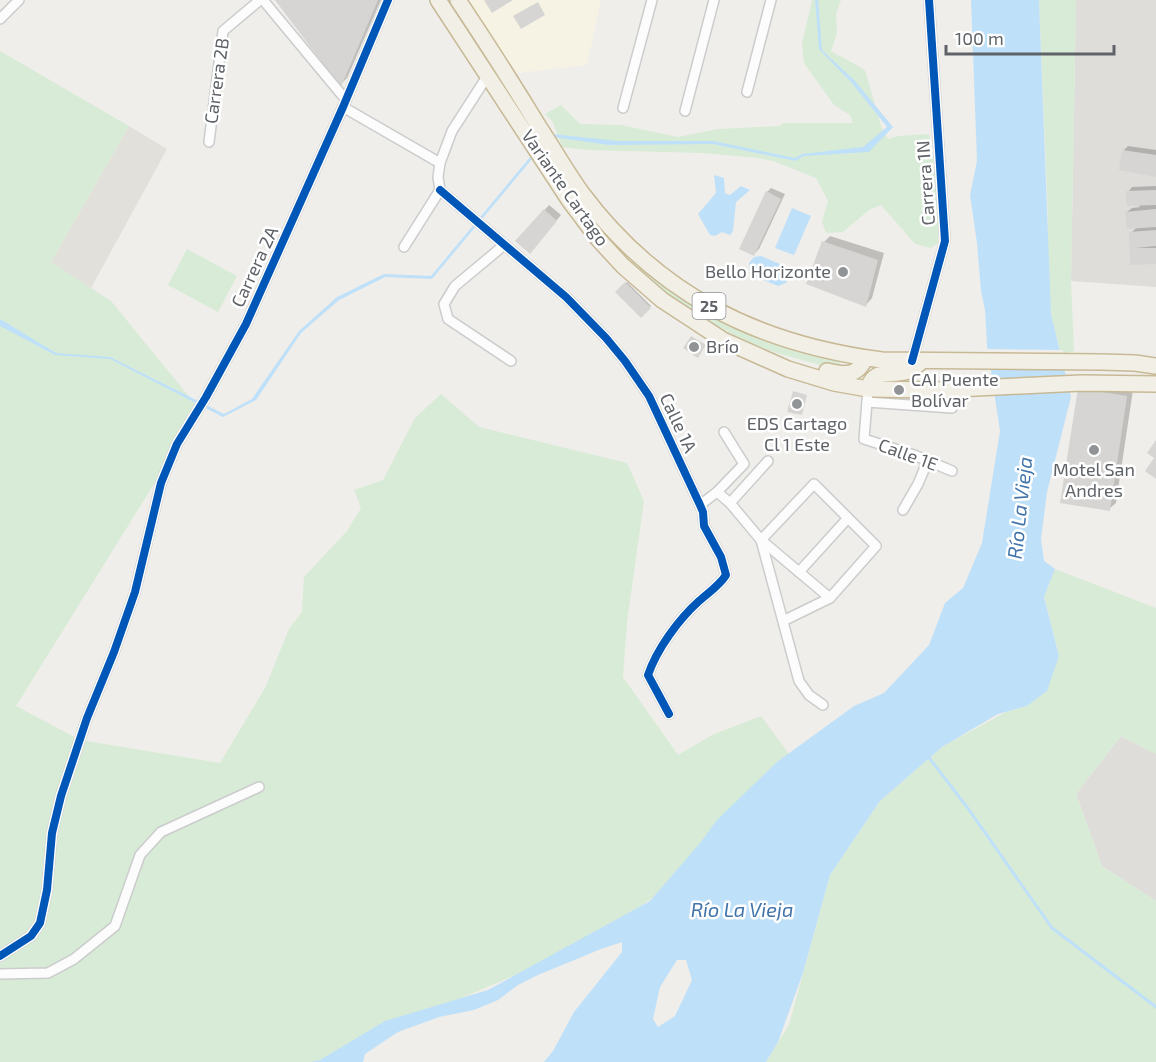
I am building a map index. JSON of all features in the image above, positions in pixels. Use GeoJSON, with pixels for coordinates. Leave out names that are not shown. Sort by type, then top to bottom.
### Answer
{"type":"FeatureCollection","features":[{"type":"Feature","properties":{"kind":"highway","name":"Variante Cartago"},"geometry":{"type":"LineString","coordinates":[[438,0],[488,75],[537,137]]}},
{"type":"Feature","properties":{"kind":"highway","name":"Variante Cartago"},"geometry":{"type":"LineString","coordinates":[[458,0],[548,154],[569,200],[599,240],[623,266],[662,300],[733,346],[765,361],[867,395],[1081,383],[1156,384]]}},
{"type":"Feature","properties":{"kind":"highway","name":"Variante Cartago"},"geometry":{"type":"LineString","coordinates":[[548,154],[612,229],[647,263],[686,292],[727,316],[771,336],[821,351],[865,358],[923,361]]}},
{"type":"Feature","properties":{"kind":"highway"},"geometry":{"type":"LineString","coordinates":[[810,377],[826,371],[847,375],[858,370],[865,358]]}},
{"type":"Feature","properties":{"kind":"highway","name":"25"},"geometry":{"type":"LineString","coordinates":[[923,361],[1135,363],[1156,366]]}},
{"type":"Feature","properties":{"kind":"highway"},"geometry":{"type":"LineString","coordinates":[[867,395],[871,380],[877,375],[906,372],[923,361]]}},
{"type":"Feature","properties":{"kind":"street"},"geometry":{"type":"LineString","coordinates":[[0,20],[19,0]]}},
{"type":"Feature","properties":{"kind":"street"},"geometry":{"type":"LineString","coordinates":[[262,0],[344,104],[440,163]]}},
{"type":"Feature","properties":{"kind":"street","name":"Carrera 2B"},"geometry":{"type":"LineString","coordinates":[[208,142],[223,31],[262,0]]}},
{"type":"Feature","properties":{"kind":"street","name":"Carrera 2A"},"geometry":{"type":"LineString","coordinates":[[0,956],[31,936],[39,923],[48,890],[52,833],[61,796],[87,718],[135,592],[161,483],[177,444],[246,324],[388,0]]}},
{"type":"Feature","properties":{"kind":"street"},"geometry":{"type":"LineString","coordinates":[[623,108],[652,0]]}},
{"type":"Feature","properties":{"kind":"street"},"geometry":{"type":"LineString","coordinates":[[685,111],[714,0]]}},
{"type":"Feature","properties":{"kind":"street"},"geometry":{"type":"LineString","coordinates":[[747,92],[771,0]]}},
{"type":"Feature","properties":{"kind":"street","name":"Carrera 1N"},"geometry":{"type":"LineString","coordinates":[[923,361],[945,241],[929,0]]}},
{"type":"Feature","properties":{"kind":"street"},"geometry":{"type":"LineString","coordinates":[[404,247],[440,190],[438,177],[440,163],[452,131],[488,75]]}},
{"type":"Feature","properties":{"kind":"street","name":"Calle 1A"},"geometry":{"type":"LineString","coordinates":[[440,190],[503,246],[566,297],[625,361],[649,396],[700,505],[704,526],[721,557],[726,575],[721,583],[698,602],[673,631],[652,664],[648,675],[669,714]]}},
{"type":"Feature","properties":{"kind":"street"},"geometry":{"type":"LineString","coordinates":[[503,246],[455,286],[444,304],[448,319],[510,361]]}},
{"type":"Feature","properties":{"kind":"street"},"geometry":{"type":"LineString","coordinates":[[867,395],[952,408]]}},
{"type":"Feature","properties":{"kind":"street","name":"Calle 1E"},"geometry":{"type":"LineString","coordinates":[[867,395],[864,439],[928,460],[952,471]]}},
{"type":"Feature","properties":{"kind":"street"},"geometry":{"type":"LineString","coordinates":[[700,505],[717,492],[744,464],[723,432]]}},
{"type":"Feature","properties":{"kind":"street"},"geometry":{"type":"LineString","coordinates":[[903,510],[928,460]]}},
{"type":"Feature","properties":{"kind":"street"},"geometry":{"type":"LineString","coordinates":[[730,503],[768,461]]}},
{"type":"Feature","properties":{"kind":"street"},"geometry":{"type":"LineString","coordinates":[[761,540],[814,484],[876,546],[830,598],[783,621]]}},
{"type":"Feature","properties":{"kind":"street"},"geometry":{"type":"LineString","coordinates":[[717,492],[730,503],[761,540],[830,598]]}},
{"type":"Feature","properties":{"kind":"street"},"geometry":{"type":"LineString","coordinates":[[799,572],[848,518]]}},
{"type":"Feature","properties":{"kind":"street"},"geometry":{"type":"LineString","coordinates":[[761,540],[799,681],[809,695],[823,705]]}},
{"type":"Feature","properties":{"kind":"street"},"geometry":{"type":"LineString","coordinates":[[0,974],[48,973],[74,959],[115,926],[140,855],[161,832],[259,787]]}},
{"type":"Feature","properties":{"kind":"shaded area"},"geometry":{"type":"Polygon","coordinates":[[[463,0],[601,0],[587,65],[509,74],[463,0]]]}},
{"type":"Feature","properties":{"kind":"shaded area"},"geometry":{"type":"Polygon","coordinates":[[[1076,0],[1156,0],[1156,287],[1071,281],[1076,0]]]}},
{"type":"Feature","properties":{"kind":"shaded area"},"geometry":{"type":"Polygon","coordinates":[[[129,126],[167,149],[91,288],[51,262],[129,126]]]}},
{"type":"Feature","properties":{"kind":"shaded area"},"geometry":{"type":"Polygon","coordinates":[[[1121,736],[1156,754],[1156,901],[1102,866],[1076,794],[1121,736]]]}},
{"type":"Feature","properties":{"kind":"green space"},"geometry":{"type":"Polygon","coordinates":[[[447,0],[570,185],[599,224],[638,265],[667,288],[724,324],[781,346],[814,355],[836,357],[840,360],[840,366],[836,370],[776,353],[741,338],[697,314],[646,277],[624,256],[586,210],[551,161],[447,0]]]}},
{"type":"Feature","properties":{"kind":"green space"},"geometry":{"type":"Polygon","coordinates":[[[812,0],[841,0],[836,14],[837,33],[831,51],[865,70],[881,126],[888,139],[929,134],[935,175],[938,229],[938,243],[931,248],[915,244],[881,205],[869,210],[843,232],[826,233],[822,222],[828,201],[816,178],[773,161],[703,153],[586,150],[562,147],[553,122],[545,114],[561,105],[580,124],[621,125],[678,137],[718,129],[780,126],[783,123],[853,123],[850,115],[834,105],[804,63],[802,44],[812,0]]]}},
{"type":"Feature","properties":{"kind":"green space"},"geometry":{"type":"Polygon","coordinates":[[[1039,0],[1076,0],[1071,281],[1074,351],[1061,354],[1051,314],[1047,262],[1048,217],[1039,0]]]}},
{"type":"Feature","properties":{"kind":"green space"},"geometry":{"type":"Polygon","coordinates":[[[0,51],[129,126],[51,262],[111,301],[200,410],[16,706],[80,740],[220,763],[265,688],[289,629],[302,612],[304,577],[347,531],[361,508],[354,490],[383,480],[415,418],[441,394],[479,427],[627,463],[644,501],[627,622],[623,677],[678,755],[712,735],[761,716],[794,761],[688,871],[595,941],[391,1028],[321,1062],[0,1062],[0,51]]]}},
{"type":"Feature","properties":{"kind":"green space"},"geometry":{"type":"Polygon","coordinates":[[[187,249],[237,276],[218,312],[168,285],[187,249]]]}},
{"type":"Feature","properties":{"kind":"green space"},"geometry":{"type":"Polygon","coordinates":[[[1055,569],[1156,608],[1156,754],[1121,736],[1076,794],[1102,866],[1156,901],[1156,1062],[766,1062],[789,1025],[830,875],[880,801],[942,747],[1006,712],[1027,706],[1059,656],[1044,596],[1055,569]]]}},
{"type":"Feature","properties":{"kind":"water"},"geometry":{"type":"Polygon","coordinates":[[[815,0],[818,0],[822,50],[855,81],[893,127],[869,152],[803,156],[796,161],[713,144],[609,145],[553,137],[547,141],[432,279],[385,277],[339,300],[301,333],[256,400],[223,417],[110,359],[55,355],[0,326],[0,319],[56,353],[110,357],[224,414],[252,399],[299,331],[337,297],[384,274],[431,276],[546,138],[552,134],[618,141],[713,141],[795,158],[802,154],[863,147],[887,127],[851,82],[819,49],[815,0]]]}},
{"type":"Feature","properties":{"kind":"water","name":"Río La Vieja"},"geometry":{"type":"Polygon","coordinates":[[[971,0],[1039,0],[1051,314],[1071,397],[1047,492],[1041,539],[1044,561],[1055,569],[1044,597],[1059,656],[1047,691],[1027,706],[998,714],[942,747],[880,801],[830,875],[803,973],[778,1042],[766,1062],[544,1062],[553,1051],[574,1012],[622,952],[622,942],[538,975],[518,985],[498,1000],[474,1010],[439,1017],[398,1032],[365,1054],[363,1062],[311,1062],[320,1060],[385,1021],[488,990],[650,901],[717,820],[777,762],[854,706],[884,693],[929,645],[945,603],[963,588],[982,543],[1000,431],[987,345],[985,310],[970,195],[977,161],[971,0]],[[677,960],[660,987],[653,1019],[658,1027],[675,1016],[692,980],[686,960],[677,960]]]}},
{"type":"Feature","properties":{"kind":"water"},"geometry":{"type":"Polygon","coordinates":[[[714,175],[724,178],[725,193],[730,195],[741,186],[750,190],[736,202],[733,231],[730,235],[722,232],[715,236],[710,235],[698,214],[716,193],[714,175]]]}},
{"type":"Feature","properties":{"kind":"water"},"geometry":{"type":"Polygon","coordinates":[[[792,208],[811,216],[794,255],[775,248],[792,208]]]}},
{"type":"Feature","properties":{"kind":"water"},"geometry":{"type":"Polygon","coordinates":[[[761,256],[787,267],[789,276],[786,283],[778,286],[753,276],[749,263],[754,257],[761,256]]]}},
{"type":"Feature","properties":{"kind":"pier"},"geometry":{"type":"Polygon","coordinates":[[[984,349],[1063,350],[1068,370],[987,369],[984,349]]]}},
{"type":"Feature","properties":{"kind":"building"},"geometry":{"type":"Polygon","coordinates":[[[275,0],[378,0],[341,87],[336,81],[275,0]]]}},
{"type":"Feature","properties":{"kind":"building"},"geometry":{"type":"Polygon","coordinates":[[[484,0],[513,0],[492,13],[484,0]]]}},
{"type":"Feature","properties":{"kind":"building"},"geometry":{"type":"Polygon","coordinates":[[[538,2],[545,15],[521,29],[513,16],[538,2]]]}},
{"type":"Feature","properties":{"kind":"building"},"geometry":{"type":"Polygon","coordinates":[[[1122,150],[1156,155],[1156,177],[1119,170],[1122,150]]]}},
{"type":"Feature","properties":{"kind":"building"},"geometry":{"type":"Polygon","coordinates":[[[1156,190],[1156,205],[1127,206],[1126,191],[1156,190]]]}},
{"type":"Feature","properties":{"kind":"building"},"geometry":{"type":"Polygon","coordinates":[[[766,191],[781,199],[754,256],[739,249],[766,191]]]}},
{"type":"Feature","properties":{"kind":"building"},"geometry":{"type":"Polygon","coordinates":[[[544,209],[557,221],[530,254],[515,241],[544,209]]]}},
{"type":"Feature","properties":{"kind":"building"},"geometry":{"type":"Polygon","coordinates":[[[1156,209],[1156,227],[1127,229],[1125,212],[1156,209]]]}},
{"type":"Feature","properties":{"kind":"building"},"geometry":{"type":"Polygon","coordinates":[[[1156,230],[1156,246],[1135,248],[1156,248],[1156,264],[1130,265],[1129,232],[1156,230]]]}},
{"type":"Feature","properties":{"kind":"building","name":"Bello Horizonte"},"geometry":{"type":"Polygon","coordinates":[[[822,241],[878,260],[866,307],[806,284],[822,241]]]}},
{"type":"Feature","properties":{"kind":"building"},"geometry":{"type":"Polygon","coordinates":[[[625,282],[651,308],[641,318],[615,292],[625,282]]]}},
{"type":"Feature","properties":{"kind":"building","name":"Brío"},"geometry":{"type":"Polygon","coordinates":[[[691,336],[706,345],[698,358],[683,348],[691,336]]]}},
{"type":"Feature","properties":{"kind":"building","name":"Motel San Andres"},"geometry":{"type":"Polygon","coordinates":[[[1078,388],[1127,396],[1110,511],[1060,503],[1078,388]]]}},
{"type":"Feature","properties":{"kind":"building","name":"EDS Cartago Cl 1 Este"},"geometry":{"type":"Polygon","coordinates":[[[793,391],[807,395],[802,415],[787,412],[793,391]]]}},
{"type":"Feature","properties":{"kind":"building"},"geometry":{"type":"Polygon","coordinates":[[[1156,440],[1156,479],[1145,471],[1154,458],[1147,453],[1156,440]]]}},
{"type":"Feature","properties":{"kind":"waterway"},"geometry":{"type":"LineString","coordinates":[[927,755],[967,807],[1052,928],[1156,1007]]}},
{"type":"Feature","properties":{"kind":"cycle path"},"geometry":{"type":"LineString","coordinates":[[0,956],[31,936],[40,923],[47,890],[52,833],[61,796],[87,718],[135,592],[161,483],[177,444],[246,324],[388,0]]}},
{"type":"Feature","properties":{"kind":"cycle path"},"geometry":{"type":"LineString","coordinates":[[912,361],[945,241],[929,0]]}},
{"type":"Feature","properties":{"kind":"cycle path"},"geometry":{"type":"LineString","coordinates":[[440,190],[566,297],[625,361],[649,396],[700,505],[704,526],[721,557],[726,575],[676,626],[652,665],[648,675],[669,714]]}},
{"type":"Feature","properties":{"kind":"place","name":"Bello Horizonte"},"geometry":{"type":"Point","coordinates":[843,272]}},
{"type":"Feature","properties":{"kind":"place","name":"Brío"},"geometry":{"type":"Point","coordinates":[694,347]}},
{"type":"Feature","properties":{"kind":"place","name":"CAI Puente Bolívar"},"geometry":{"type":"Point","coordinates":[899,390]}},
{"type":"Feature","properties":{"kind":"place","name":"EDS Cartago Cl 1 Este"},"geometry":{"type":"Point","coordinates":[797,404]}},
{"type":"Feature","properties":{"kind":"place","name":"Motel San Andres"},"geometry":{"type":"Point","coordinates":[1094,450]}}]}
